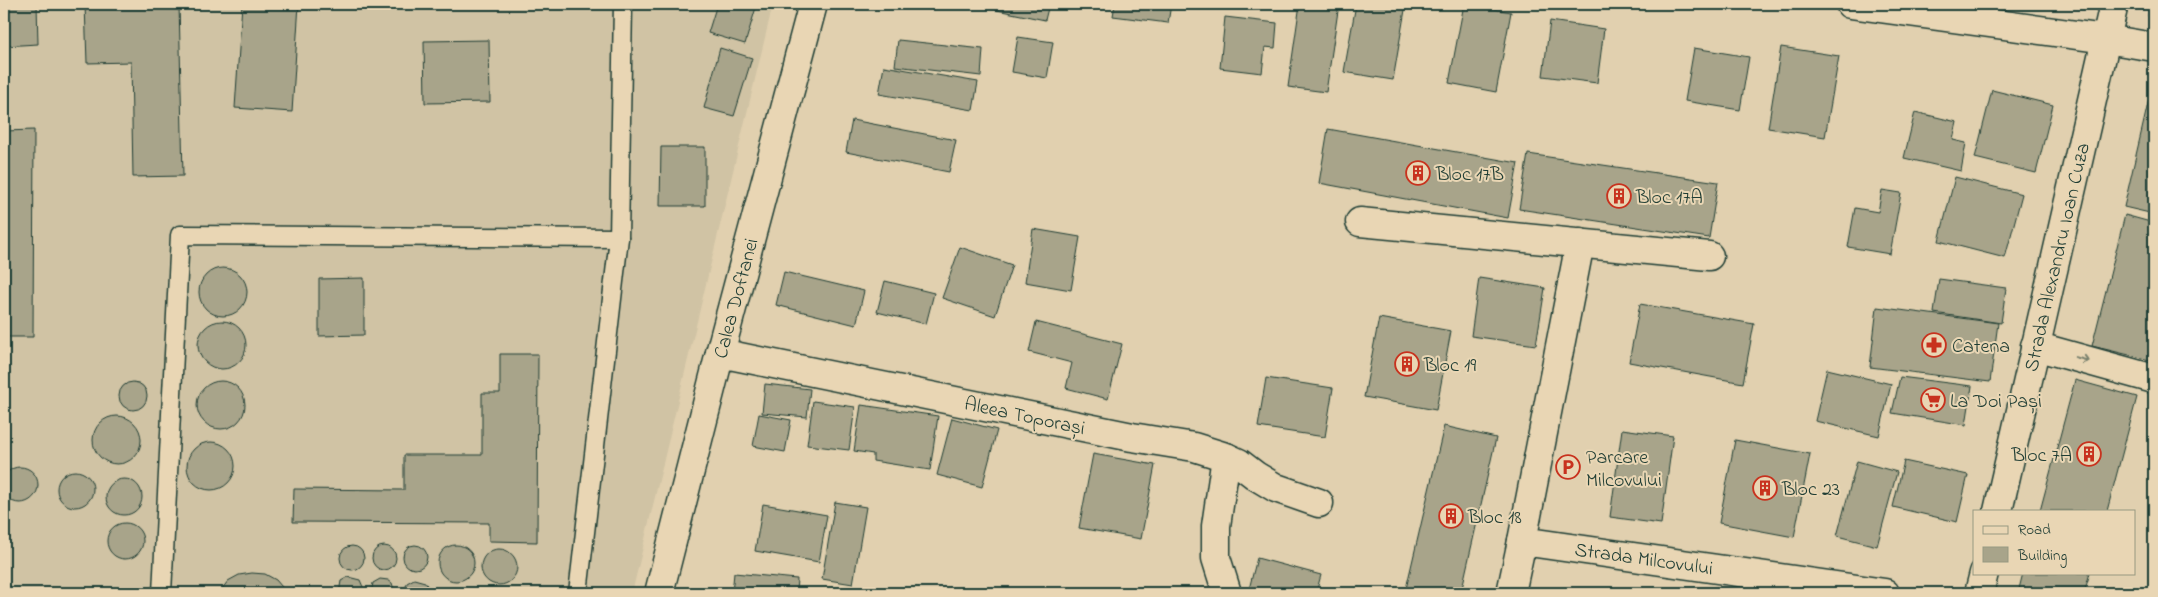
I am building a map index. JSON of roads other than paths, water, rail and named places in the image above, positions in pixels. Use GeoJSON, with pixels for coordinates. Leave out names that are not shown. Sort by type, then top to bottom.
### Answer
{"type":"FeatureCollection","features":[{"type":"Feature","properties":{"kind":"street","name":"Calea Doftanei"},"geometry":{"type":"LineString","coordinates":[[659,593],[720,353],[813,4]]}},
{"type":"Feature","properties":{"kind":"street"},"geometry":{"type":"LineString","coordinates":[[1850,4],[2154,47]]}},
{"type":"Feature","properties":{"kind":"street","name":"Strada Alexandru Ioan Cuza"},"geometry":{"type":"LineString","coordinates":[[1998,510],[2114,4]]}},
{"type":"Feature","properties":{"kind":"street"},"geometry":{"type":"LineString","coordinates":[[1360,222],[1709,256]]}},
{"type":"Feature","properties":{"kind":"street"},"geometry":{"type":"LineString","coordinates":[[1511,593],[1580,243]]}},
{"type":"Feature","properties":{"kind":"street"},"geometry":{"type":"LineString","coordinates":[[2036,346],[2154,379]]}},
{"type":"Feature","properties":{"kind":"street","name":"Aleea Toporași"},"geometry":{"type":"LineString","coordinates":[[720,353],[1132,437],[1194,447],[1239,463],[1276,488],[1320,502]]}},
{"type":"Feature","properties":{"kind":"street"},"geometry":{"type":"LineString","coordinates":[[1226,457],[1216,526],[1216,558],[1227,593]]}},
{"type":"Feature","properties":{"kind":"street","name":"Strada Milcovului"},"geometry":{"type":"LineString","coordinates":[[1522,541],[1885,593]]}},
{"type":"Feature","properties":{"kind":"street"},"geometry":{"type":"LineString","coordinates":[[1979,593],[1984,574]]}},
{"type":"Feature","properties":{"kind":"lane"},"geometry":{"type":"LineString","coordinates":[[578,593],[618,238],[623,4]]}},
{"type":"Feature","properties":{"kind":"lane"},"geometry":{"type":"LineString","coordinates":[[162,593],[180,235],[618,238]]}},
{"type":"Feature","properties":{"kind":"place","name":"Bloc 17B"},"geometry":{"type":"Point","coordinates":[1418,173]}},
{"type":"Feature","properties":{"kind":"place","name":"Bloc 17A"},"geometry":{"type":"Point","coordinates":[1619,196]}},
{"type":"Feature","properties":{"kind":"place","name":"Catena"},"geometry":{"type":"Point","coordinates":[1934,345]}},
{"type":"Feature","properties":{"kind":"place","name":"Bloc 19"},"geometry":{"type":"Point","coordinates":[1407,364]}},
{"type":"Feature","properties":{"kind":"place","name":"La Doi Pași"},"geometry":{"type":"Point","coordinates":[1933,400]}},
{"type":"Feature","properties":{"kind":"place","name":"Bloc 7A"},"geometry":{"type":"Point","coordinates":[2089,454]}},
{"type":"Feature","properties":{"kind":"place","name":"Parcare Milcovului"},"geometry":{"type":"Point","coordinates":[1568,467]}},
{"type":"Feature","properties":{"kind":"place","name":"Bloc 23"},"geometry":{"type":"Point","coordinates":[1765,488]}},
{"type":"Feature","properties":{"kind":"place","name":"Bloc 18"},"geometry":{"type":"Point","coordinates":[1451,516]}}]}
